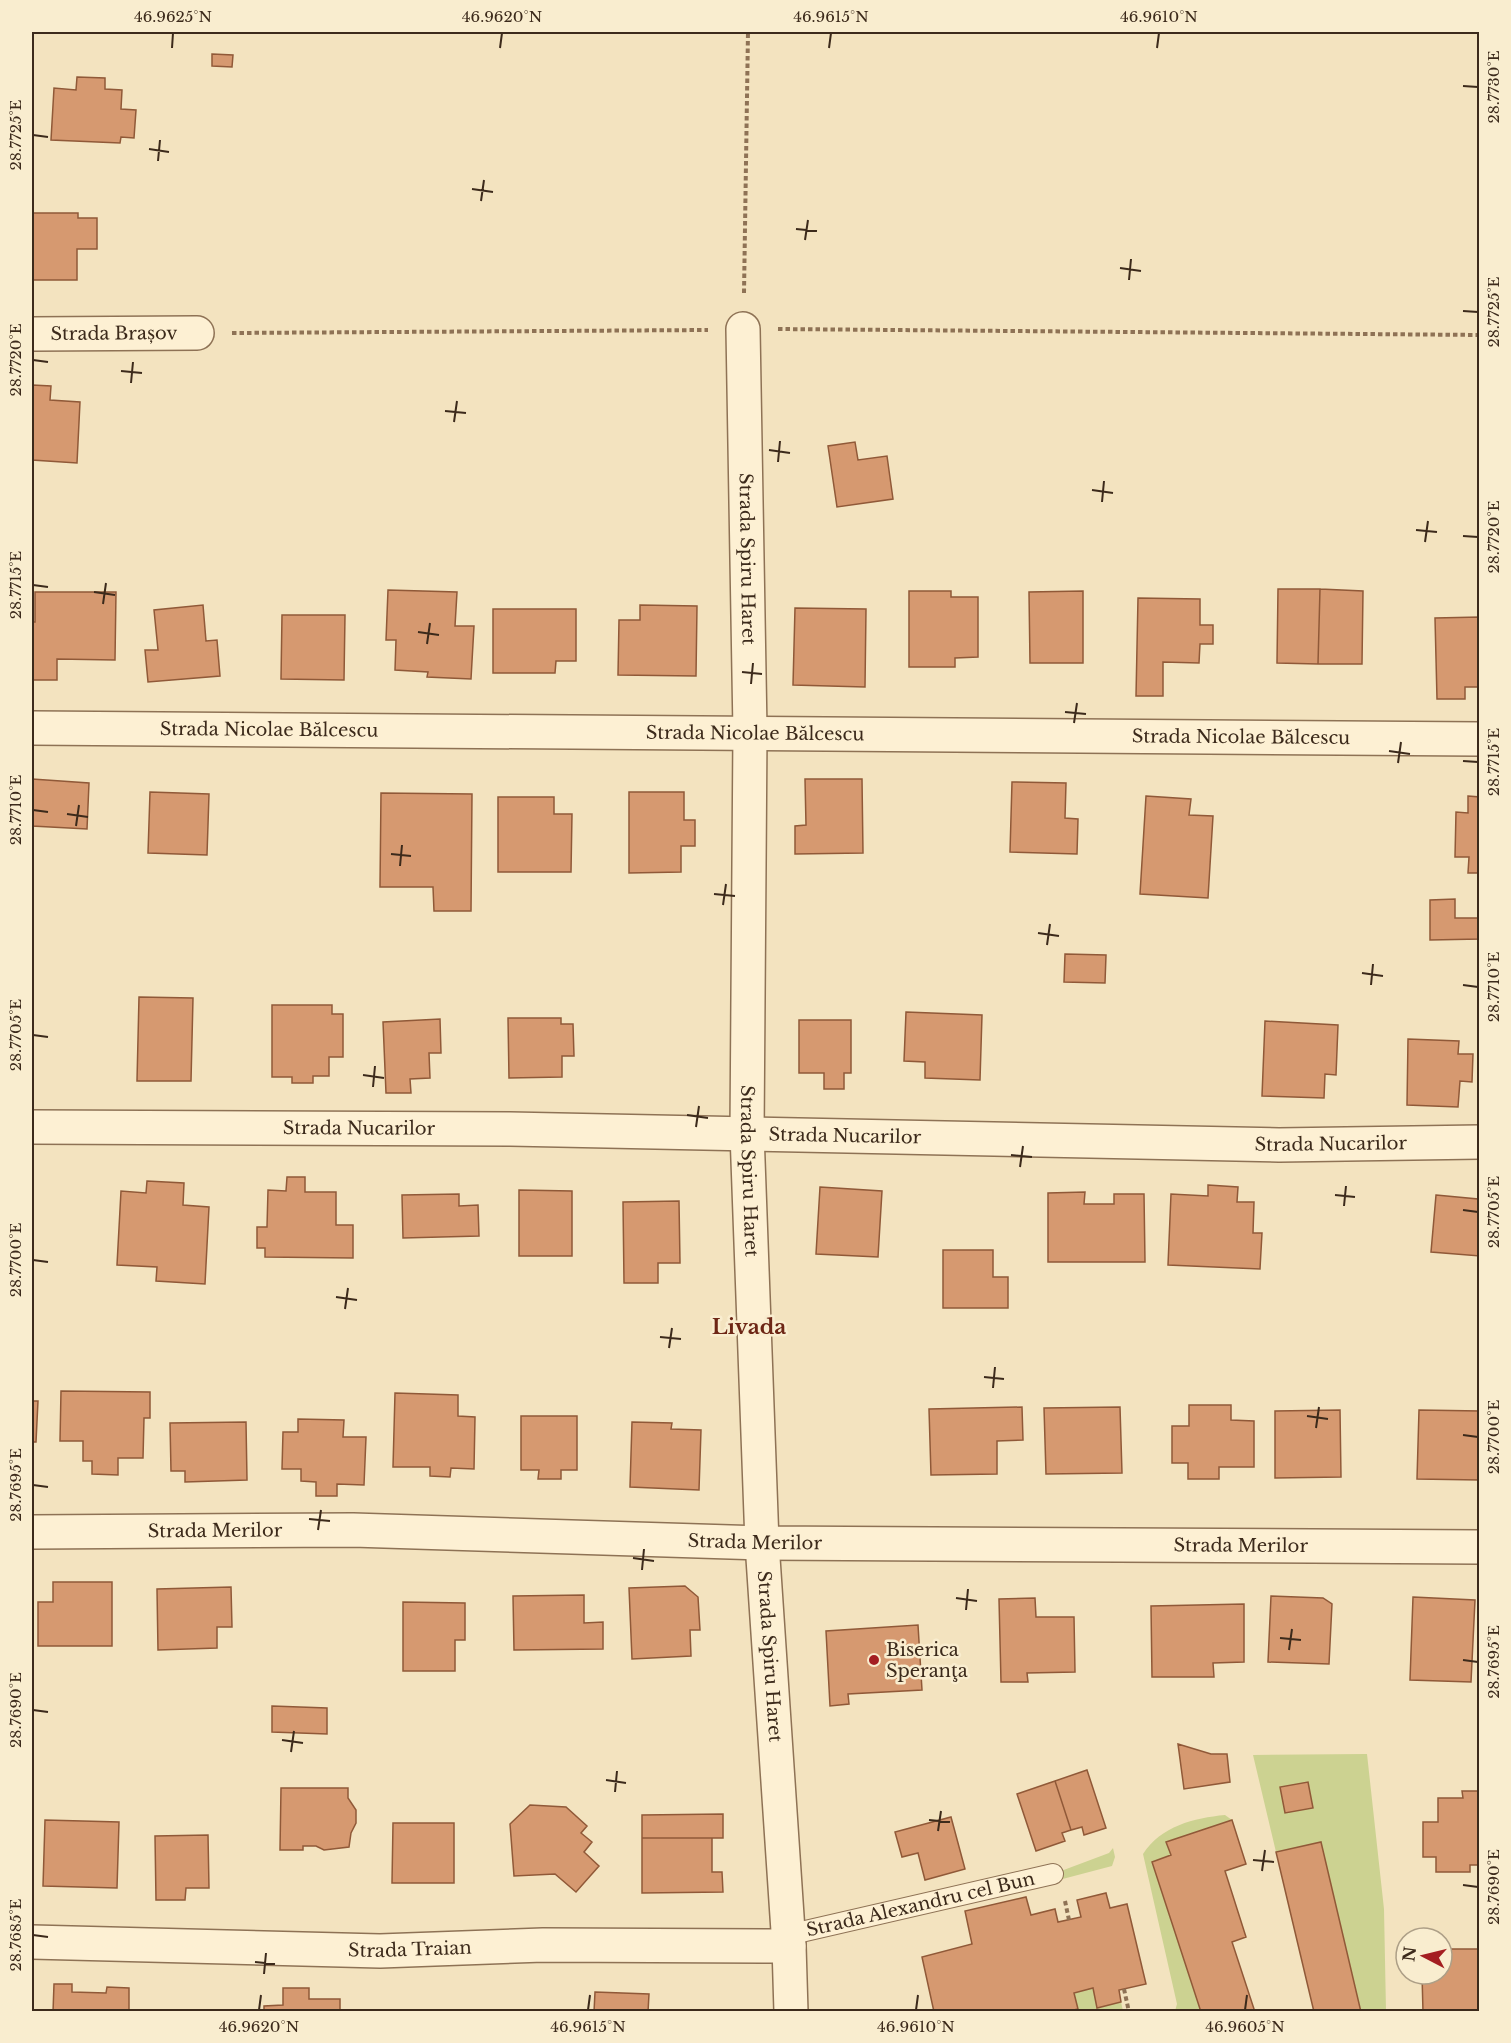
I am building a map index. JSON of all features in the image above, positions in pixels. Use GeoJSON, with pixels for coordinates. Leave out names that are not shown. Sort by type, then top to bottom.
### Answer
{"type":"FeatureCollection","features":[{"type":"Feature","properties":{"kind":"street","name":"Strada Spiru Haret"},"geometry":{"type":"LineString","coordinates":[[743,329],[750,731],[747,1133],[762,1543],[789,1940],[791,2012]]}},
{"type":"Feature","properties":{"kind":"street","name":"Strada Brașov"},"geometry":{"type":"LineString","coordinates":[[32,334],[197,333]]}},
{"type":"Feature","properties":{"kind":"street","name":"Strada Nicolae Bălcescu"},"geometry":{"type":"LineString","coordinates":[[32,728],[415,732],[750,731],[1479,738]]}},
{"type":"Feature","properties":{"kind":"street","name":"Strada Nucarilor"},"geometry":{"type":"LineString","coordinates":[[32,1127],[288,1126],[1279,1145],[1479,1142]]}},
{"type":"Feature","properties":{"kind":"street","name":"Strada Merilor"},"geometry":{"type":"LineString","coordinates":[[32,1532],[353,1530],[762,1543],[1479,1547]]}},
{"type":"Feature","properties":{"kind":"street","name":"Strada Traian"},"geometry":{"type":"LineString","coordinates":[[32,1942],[380,1951],[789,1940]]}},
{"type":"Feature","properties":{"kind":"lane","name":"Strada Alexandru cel Bun"},"geometry":{"type":"LineString","coordinates":[[789,1940],[1058,1882]]}},
{"type":"Feature","properties":{"kind":"path"},"geometry":{"type":"LineString","coordinates":[[743,329],[748,32]]}},
{"type":"Feature","properties":{"kind":"path"},"geometry":{"type":"LineString","coordinates":[[197,333],[743,329],[1479,335]]}},
{"type":"Feature","properties":{"kind":"path"},"geometry":{"type":"LineString","coordinates":[[1058,1882],[1070,1920]]}},
{"type":"Feature","properties":{"kind":"path"},"geometry":{"type":"LineString","coordinates":[[1124,1989],[1129,2012]]}},
{"type":"Feature","properties":{"kind":"green space"},"geometry":{"type":"Polygon","coordinates":[[[1367,1754],[1384,1909],[1386,2011],[1361,2011],[1321,1842],[1276,1852],[1253,1755],[1367,1754]]]}},
{"type":"Feature","properties":{"kind":"green space"},"geometry":{"type":"Polygon","coordinates":[[[1225,1815],[1232,1820],[1167,1842],[1171,1855],[1152,1862],[1201,2011],[1175,2011],[1177,2004],[1143,1854],[1150,1844],[1179,1825],[1202,1818],[1225,1815]]]}},
{"type":"Feature","properties":{"kind":"green space"},"geometry":{"type":"Polygon","coordinates":[[[1113,1848],[1115,1857],[1112,1866],[1055,1881],[1053,1874],[1109,1853],[1113,1848]]]}},
{"type":"Feature","properties":{"kind":"green space"},"geometry":{"type":"Polygon","coordinates":[[[1093,1988],[1097,2008],[1121,2002],[1123,2011],[1078,2011],[1074,1993],[1093,1988]]]}},
{"type":"Feature","properties":{"kind":"building"},"geometry":{"type":"Polygon","coordinates":[[[212,54],[233,55],[232,67],[212,66],[212,54]]]}},
{"type":"Feature","properties":{"kind":"building"},"geometry":{"type":"Polygon","coordinates":[[[77,77],[105,78],[105,89],[122,90],[121,109],[136,110],[134,138],[121,137],[120,143],[51,140],[54,88],[76,90],[77,77]]]}},
{"type":"Feature","properties":{"kind":"building"},"geometry":{"type":"Polygon","coordinates":[[[32,213],[78,213],[78,218],[97,218],[97,249],[77,249],[77,280],[32,280],[32,213]]]}},
{"type":"Feature","properties":{"kind":"building"},"geometry":{"type":"Polygon","coordinates":[[[32,385],[51,386],[50,400],[80,402],[77,463],[32,460],[32,385]]]}},
{"type":"Feature","properties":{"kind":"building"},"geometry":{"type":"Polygon","coordinates":[[[855,442],[858,460],[887,456],[893,499],[837,507],[828,446],[855,442]]]}},
{"type":"Feature","properties":{"kind":"building"},"geometry":{"type":"Polygon","coordinates":[[[1278,589],[1320,589],[1318,664],[1277,663],[1278,589]]]}},
{"type":"Feature","properties":{"kind":"building"},"geometry":{"type":"Polygon","coordinates":[[[1320,589],[1363,591],[1362,664],[1318,664],[1320,589]]]}},
{"type":"Feature","properties":{"kind":"building"},"geometry":{"type":"Polygon","coordinates":[[[388,590],[457,592],[455,626],[474,626],[471,679],[427,677],[428,672],[395,670],[396,640],[386,640],[388,590]]]}},
{"type":"Feature","properties":{"kind":"building"},"geometry":{"type":"Polygon","coordinates":[[[909,591],[951,591],[951,597],[978,597],[978,657],[955,658],[955,667],[909,667],[909,591]]]}},
{"type":"Feature","properties":{"kind":"building"},"geometry":{"type":"Polygon","coordinates":[[[1083,591],[1083,663],[1030,663],[1029,592],[1083,591]]]}},
{"type":"Feature","properties":{"kind":"building"},"geometry":{"type":"Polygon","coordinates":[[[35,592],[116,592],[115,660],[57,659],[57,680],[32,680],[32,622],[35,622],[35,592]]]}},
{"type":"Feature","properties":{"kind":"building"},"geometry":{"type":"Polygon","coordinates":[[[1138,598],[1200,599],[1200,625],[1213,625],[1213,644],[1200,644],[1199,663],[1163,662],[1163,696],[1136,696],[1138,598]]]}},
{"type":"Feature","properties":{"kind":"building"},"geometry":{"type":"Polygon","coordinates":[[[203,605],[206,641],[217,640],[220,676],[148,682],[145,650],[158,650],[154,610],[203,605]]]}},
{"type":"Feature","properties":{"kind":"building"},"geometry":{"type":"Polygon","coordinates":[[[640,605],[697,606],[696,676],[618,675],[619,620],[640,620],[640,605]]]}},
{"type":"Feature","properties":{"kind":"building"},"geometry":{"type":"Polygon","coordinates":[[[795,608],[866,609],[865,687],[793,685],[795,608]]]}},
{"type":"Feature","properties":{"kind":"building"},"geometry":{"type":"Polygon","coordinates":[[[493,609],[576,609],[576,661],[556,661],[555,673],[493,673],[493,609]]]}},
{"type":"Feature","properties":{"kind":"building"},"geometry":{"type":"Polygon","coordinates":[[[282,615],[345,615],[344,680],[281,679],[282,615]]]}},
{"type":"Feature","properties":{"kind":"building"},"geometry":{"type":"Polygon","coordinates":[[[1480,617],[1480,687],[1465,687],[1465,699],[1437,699],[1435,618],[1480,617]]]}},
{"type":"Feature","properties":{"kind":"building"},"geometry":{"type":"Polygon","coordinates":[[[32,779],[89,783],[87,829],[32,826],[32,779]]]}},
{"type":"Feature","properties":{"kind":"building"},"geometry":{"type":"Polygon","coordinates":[[[805,779],[862,779],[863,853],[795,854],[795,826],[806,825],[805,779]]]}},
{"type":"Feature","properties":{"kind":"building"},"geometry":{"type":"Polygon","coordinates":[[[1012,782],[1066,783],[1065,818],[1078,819],[1077,854],[1010,852],[1012,782]]]}},
{"type":"Feature","properties":{"kind":"building"},"geometry":{"type":"Polygon","coordinates":[[[150,792],[209,794],[207,855],[148,853],[150,792]]]}},
{"type":"Feature","properties":{"kind":"building"},"geometry":{"type":"Polygon","coordinates":[[[629,792],[684,792],[684,820],[695,820],[695,846],[681,846],[681,872],[629,873],[629,792]]]}},
{"type":"Feature","properties":{"kind":"building"},"geometry":{"type":"Polygon","coordinates":[[[381,793],[472,794],[471,911],[434,911],[433,887],[380,887],[381,793]]]}},
{"type":"Feature","properties":{"kind":"building"},"geometry":{"type":"Polygon","coordinates":[[[1146,796],[1191,799],[1189,815],[1213,816],[1208,898],[1140,894],[1146,796]]]}},
{"type":"Feature","properties":{"kind":"building"},"geometry":{"type":"Polygon","coordinates":[[[1468,796],[1480,797],[1480,873],[1468,873],[1469,857],[1455,857],[1456,812],[1468,813],[1468,796]]]}},
{"type":"Feature","properties":{"kind":"building"},"geometry":{"type":"Polygon","coordinates":[[[498,797],[554,797],[554,814],[572,814],[571,872],[498,872],[498,797]]]}},
{"type":"Feature","properties":{"kind":"building"},"geometry":{"type":"Polygon","coordinates":[[[1455,899],[1455,918],[1480,918],[1480,939],[1430,940],[1430,900],[1455,899]]]}},
{"type":"Feature","properties":{"kind":"building"},"geometry":{"type":"Polygon","coordinates":[[[1065,954],[1106,955],[1105,983],[1064,982],[1065,954]]]}},
{"type":"Feature","properties":{"kind":"building"},"geometry":{"type":"Polygon","coordinates":[[[139,997],[193,998],[191,1081],[137,1081],[139,997]]]}},
{"type":"Feature","properties":{"kind":"building"},"geometry":{"type":"Polygon","coordinates":[[[272,1005],[332,1005],[332,1014],[343,1014],[343,1057],[329,1057],[329,1076],[313,1076],[313,1083],[292,1083],[292,1077],[272,1077],[272,1005]]]}},
{"type":"Feature","properties":{"kind":"building"},"geometry":{"type":"Polygon","coordinates":[[[906,1012],[982,1015],[980,1080],[925,1078],[925,1062],[904,1061],[906,1012]]]}},
{"type":"Feature","properties":{"kind":"building"},"geometry":{"type":"Polygon","coordinates":[[[508,1018],[561,1018],[561,1024],[573,1024],[574,1056],[562,1056],[562,1077],[509,1078],[508,1018]]]}},
{"type":"Feature","properties":{"kind":"building"},"geometry":{"type":"Polygon","coordinates":[[[440,1019],[441,1053],[429,1053],[430,1078],[410,1079],[411,1093],[386,1093],[383,1022],[440,1019]]]}},
{"type":"Feature","properties":{"kind":"building"},"geometry":{"type":"Polygon","coordinates":[[[799,1020],[851,1020],[851,1073],[844,1073],[844,1089],[824,1089],[824,1073],[799,1073],[799,1020]]]}},
{"type":"Feature","properties":{"kind":"building"},"geometry":{"type":"Polygon","coordinates":[[[1265,1021],[1338,1025],[1336,1075],[1325,1074],[1324,1098],[1262,1096],[1265,1021]]]}},
{"type":"Feature","properties":{"kind":"building"},"geometry":{"type":"Polygon","coordinates":[[[1408,1039],[1459,1041],[1458,1054],[1473,1054],[1472,1082],[1460,1081],[1458,1107],[1407,1105],[1408,1039]]]}},
{"type":"Feature","properties":{"kind":"building"},"geometry":{"type":"Polygon","coordinates":[[[287,1177],[305,1177],[305,1192],[336,1192],[336,1225],[353,1225],[353,1258],[265,1257],[265,1248],[257,1248],[257,1227],[267,1227],[268,1190],[286,1191],[287,1177]]]}},
{"type":"Feature","properties":{"kind":"building"},"geometry":{"type":"Polygon","coordinates":[[[147,1181],[184,1183],[183,1205],[209,1207],[205,1284],[156,1281],[157,1267],[117,1265],[121,1191],[146,1193],[147,1181]]]}},
{"type":"Feature","properties":{"kind":"building"},"geometry":{"type":"Polygon","coordinates":[[[1208,1185],[1238,1187],[1237,1202],[1254,1202],[1253,1233],[1262,1233],[1260,1269],[1168,1265],[1171,1194],[1208,1196],[1208,1185]]]}},
{"type":"Feature","properties":{"kind":"building"},"geometry":{"type":"Polygon","coordinates":[[[820,1187],[882,1191],[878,1257],[816,1254],[820,1187]]]}},
{"type":"Feature","properties":{"kind":"building"},"geometry":{"type":"Polygon","coordinates":[[[519,1190],[572,1191],[572,1256],[519,1256],[519,1190]]]}},
{"type":"Feature","properties":{"kind":"building"},"geometry":{"type":"Polygon","coordinates":[[[1085,1192],[1084,1204],[1114,1204],[1114,1194],[1144,1194],[1145,1262],[1048,1262],[1048,1193],[1085,1192]]]}},
{"type":"Feature","properties":{"kind":"building"},"geometry":{"type":"Polygon","coordinates":[[[459,1194],[459,1206],[478,1205],[479,1236],[403,1238],[402,1195],[459,1194]]]}},
{"type":"Feature","properties":{"kind":"building"},"geometry":{"type":"Polygon","coordinates":[[[1436,1195],[1478,1199],[1480,1256],[1431,1252],[1436,1195]]]}},
{"type":"Feature","properties":{"kind":"building"},"geometry":{"type":"Polygon","coordinates":[[[679,1201],[680,1263],[658,1263],[658,1283],[624,1283],[623,1202],[679,1201]]]}},
{"type":"Feature","properties":{"kind":"building"},"geometry":{"type":"Polygon","coordinates":[[[943,1250],[993,1250],[993,1277],[1008,1277],[1008,1308],[943,1308],[943,1250]]]}},
{"type":"Feature","properties":{"kind":"building"},"geometry":{"type":"Polygon","coordinates":[[[61,1391],[150,1392],[150,1418],[144,1418],[143,1458],[118,1458],[118,1475],[92,1474],[92,1461],[83,1461],[83,1441],[60,1441],[61,1391]]]}},
{"type":"Feature","properties":{"kind":"building"},"geometry":{"type":"Polygon","coordinates":[[[395,1393],[458,1395],[458,1416],[475,1417],[474,1469],[451,1468],[450,1477],[430,1476],[430,1467],[393,1467],[395,1393]]]}},
{"type":"Feature","properties":{"kind":"building"},"geometry":{"type":"Polygon","coordinates":[[[32,1401],[38,1401],[36,1442],[32,1442],[32,1401]]]}},
{"type":"Feature","properties":{"kind":"building"},"geometry":{"type":"Polygon","coordinates":[[[1189,1405],[1231,1405],[1231,1420],[1254,1421],[1254,1467],[1219,1467],[1219,1479],[1188,1479],[1188,1463],[1172,1463],[1172,1426],[1189,1426],[1189,1405]]]}},
{"type":"Feature","properties":{"kind":"building"},"geometry":{"type":"Polygon","coordinates":[[[1022,1407],[1023,1440],[997,1441],[997,1474],[931,1475],[929,1409],[1022,1407]]]}},
{"type":"Feature","properties":{"kind":"building"},"geometry":{"type":"Polygon","coordinates":[[[1120,1407],[1122,1473],[1046,1474],[1044,1408],[1120,1407]]]}},
{"type":"Feature","properties":{"kind":"building"},"geometry":{"type":"Polygon","coordinates":[[[1340,1410],[1341,1477],[1275,1478],[1275,1411],[1340,1410]]]}},
{"type":"Feature","properties":{"kind":"building"},"geometry":{"type":"Polygon","coordinates":[[[1419,1410],[1480,1411],[1480,1480],[1417,1479],[1419,1410]]]}},
{"type":"Feature","properties":{"kind":"building"},"geometry":{"type":"Polygon","coordinates":[[[521,1416],[577,1416],[577,1470],[561,1470],[561,1479],[538,1479],[539,1470],[521,1470],[521,1416]]]}},
{"type":"Feature","properties":{"kind":"building"},"geometry":{"type":"Polygon","coordinates":[[[298,1419],[344,1420],[343,1437],[366,1437],[364,1485],[337,1484],[337,1496],[316,1496],[316,1482],[301,1481],[301,1469],[282,1469],[283,1432],[298,1432],[298,1419]]]}},
{"type":"Feature","properties":{"kind":"building"},"geometry":{"type":"Polygon","coordinates":[[[246,1422],[247,1480],[185,1482],[185,1471],[171,1471],[170,1423],[246,1422]]]}},
{"type":"Feature","properties":{"kind":"building"},"geometry":{"type":"Polygon","coordinates":[[[632,1422],[672,1423],[671,1429],[701,1430],[699,1490],[630,1487],[632,1422]]]}},
{"type":"Feature","properties":{"kind":"building"},"geometry":{"type":"Polygon","coordinates":[[[53,1582],[112,1582],[112,1646],[38,1646],[38,1602],[53,1602],[53,1582]]]}},
{"type":"Feature","properties":{"kind":"building"},"geometry":{"type":"Polygon","coordinates":[[[685,1586],[698,1597],[700,1630],[690,1630],[691,1656],[632,1659],[629,1588],[685,1586]]]}},
{"type":"Feature","properties":{"kind":"building"},"geometry":{"type":"Polygon","coordinates":[[[231,1587],[232,1627],[217,1627],[217,1648],[158,1650],[157,1589],[231,1587]]]}},
{"type":"Feature","properties":{"kind":"building"},"geometry":{"type":"Polygon","coordinates":[[[584,1595],[584,1623],[603,1622],[603,1649],[514,1650],[513,1596],[584,1595]]]}},
{"type":"Feature","properties":{"kind":"building"},"geometry":{"type":"Polygon","coordinates":[[[1271,1596],[1323,1598],[1332,1604],[1329,1664],[1268,1662],[1271,1596]]]}},
{"type":"Feature","properties":{"kind":"building"},"geometry":{"type":"Polygon","coordinates":[[[1413,1597],[1475,1600],[1471,1682],[1410,1680],[1413,1597]]]}},
{"type":"Feature","properties":{"kind":"building"},"geometry":{"type":"Polygon","coordinates":[[[1035,1598],[1036,1617],[1074,1617],[1075,1672],[1027,1673],[1028,1682],[1001,1682],[999,1599],[1035,1598]]]}},
{"type":"Feature","properties":{"kind":"building"},"geometry":{"type":"Polygon","coordinates":[[[403,1602],[465,1603],[465,1640],[455,1640],[455,1671],[403,1671],[403,1602]]]}},
{"type":"Feature","properties":{"kind":"building"},"geometry":{"type":"Polygon","coordinates":[[[1244,1604],[1244,1662],[1213,1663],[1214,1677],[1152,1677],[1151,1606],[1244,1604]]]}},
{"type":"Feature","properties":{"kind":"building","name":"Biserica Speranţa"},"geometry":{"type":"Polygon","coordinates":[[[918,1625],[922,1690],[848,1694],[849,1704],[830,1706],[826,1631],[918,1625]]]}},
{"type":"Feature","properties":{"kind":"building"},"geometry":{"type":"Polygon","coordinates":[[[272,1706],[327,1708],[327,1734],[272,1732],[272,1706]]]}},
{"type":"Feature","properties":{"kind":"building"},"geometry":{"type":"Polygon","coordinates":[[[1178,1744],[1211,1754],[1227,1754],[1230,1782],[1184,1789],[1178,1744]]]}},
{"type":"Feature","properties":{"kind":"building"},"geometry":{"type":"Polygon","coordinates":[[[1087,1770],[1106,1828],[1084,1835],[1082,1827],[1071,1830],[1055,1781],[1087,1770]]]}},
{"type":"Feature","properties":{"kind":"building"},"geometry":{"type":"Polygon","coordinates":[[[1055,1781],[1071,1830],[1062,1833],[1065,1841],[1036,1851],[1017,1794],[1055,1781]]]}},
{"type":"Feature","properties":{"kind":"building"},"geometry":{"type":"Polygon","coordinates":[[[1308,1782],[1313,1808],[1285,1813],[1280,1787],[1308,1782]]]}},
{"type":"Feature","properties":{"kind":"building"},"geometry":{"type":"Polygon","coordinates":[[[281,1788],[348,1788],[348,1798],[356,1810],[356,1823],[351,1833],[349,1847],[324,1850],[316,1846],[303,1846],[303,1850],[280,1850],[281,1788]]]}},
{"type":"Feature","properties":{"kind":"building"},"geometry":{"type":"Polygon","coordinates":[[[1462,1791],[1480,1791],[1480,1865],[1470,1865],[1470,1872],[1436,1872],[1436,1857],[1423,1857],[1423,1822],[1438,1822],[1438,1798],[1463,1798],[1462,1791]]]}},
{"type":"Feature","properties":{"kind":"building"},"geometry":{"type":"Polygon","coordinates":[[[530,1805],[566,1807],[587,1826],[581,1833],[592,1842],[584,1852],[599,1866],[576,1892],[555,1874],[514,1876],[510,1824],[530,1805]]]}},
{"type":"Feature","properties":{"kind":"building"},"geometry":{"type":"Polygon","coordinates":[[[723,1814],[723,1838],[642,1838],[642,1815],[723,1814]]]}},
{"type":"Feature","properties":{"kind":"building"},"geometry":{"type":"Polygon","coordinates":[[[951,1817],[965,1869],[925,1880],[918,1853],[902,1857],[895,1832],[951,1817]]]}},
{"type":"Feature","properties":{"kind":"building"},"geometry":{"type":"Polygon","coordinates":[[[45,1820],[119,1822],[117,1888],[43,1886],[45,1820]]]}},
{"type":"Feature","properties":{"kind":"building"},"geometry":{"type":"Polygon","coordinates":[[[1232,1820],[1246,1864],[1225,1871],[1246,1937],[1232,1942],[1255,2012],[1201,2012],[1152,1862],[1171,1855],[1166,1842],[1232,1820]]]}},
{"type":"Feature","properties":{"kind":"building"},"geometry":{"type":"Polygon","coordinates":[[[393,1823],[454,1823],[454,1883],[392,1883],[393,1823]]]}},
{"type":"Feature","properties":{"kind":"building"},"geometry":{"type":"Polygon","coordinates":[[[208,1835],[209,1888],[186,1888],[185,1900],[156,1900],[155,1836],[208,1835]]]}},
{"type":"Feature","properties":{"kind":"building"},"geometry":{"type":"Polygon","coordinates":[[[642,1838],[712,1838],[712,1872],[722,1872],[723,1892],[642,1893],[642,1838]]]}},
{"type":"Feature","properties":{"kind":"building"},"geometry":{"type":"Polygon","coordinates":[[[1321,1842],[1361,2012],[1314,2012],[1276,1852],[1321,1842]]]}},
{"type":"Feature","properties":{"kind":"building"},"geometry":{"type":"Polygon","coordinates":[[[1106,1893],[1110,1908],[1127,1904],[1146,1984],[1119,1990],[1121,2002],[1097,2008],[1093,1988],[1074,1993],[1078,2009],[1065,2012],[934,2012],[922,1957],[972,1944],[965,1911],[1026,1897],[1031,1915],[1055,1909],[1058,1922],[1081,1917],[1077,1900],[1106,1893]]]}},
{"type":"Feature","properties":{"kind":"building"},"geometry":{"type":"Polygon","coordinates":[[[1454,1949],[1479,1949],[1480,2012],[1423,2012],[1422,1986],[1454,1986],[1454,1949]]]}},
{"type":"Feature","properties":{"kind":"building"},"geometry":{"type":"Polygon","coordinates":[[[54,1984],[72,1984],[72,1992],[106,1993],[107,1987],[129,1988],[129,2012],[53,2012],[54,1984]]]}},
{"type":"Feature","properties":{"kind":"building"},"geometry":{"type":"Polygon","coordinates":[[[283,1988],[309,1988],[309,1999],[340,1999],[340,2012],[264,2012],[264,2006],[283,2005],[283,1988]]]}},
{"type":"Feature","properties":{"kind":"building"},"geometry":{"type":"Polygon","coordinates":[[[595,1992],[649,1994],[648,2012],[594,2012],[595,1992]]]}},
{"type":"Feature","properties":{"kind":"place","name":"Biserica Speranţa"},"geometry":{"type":"Point","coordinates":[874,1660]}},
{"type":"Feature","properties":{"kind":"district","name":"Livada"},"geometry":{"type":"Point","coordinates":[749,1327]}}]}
